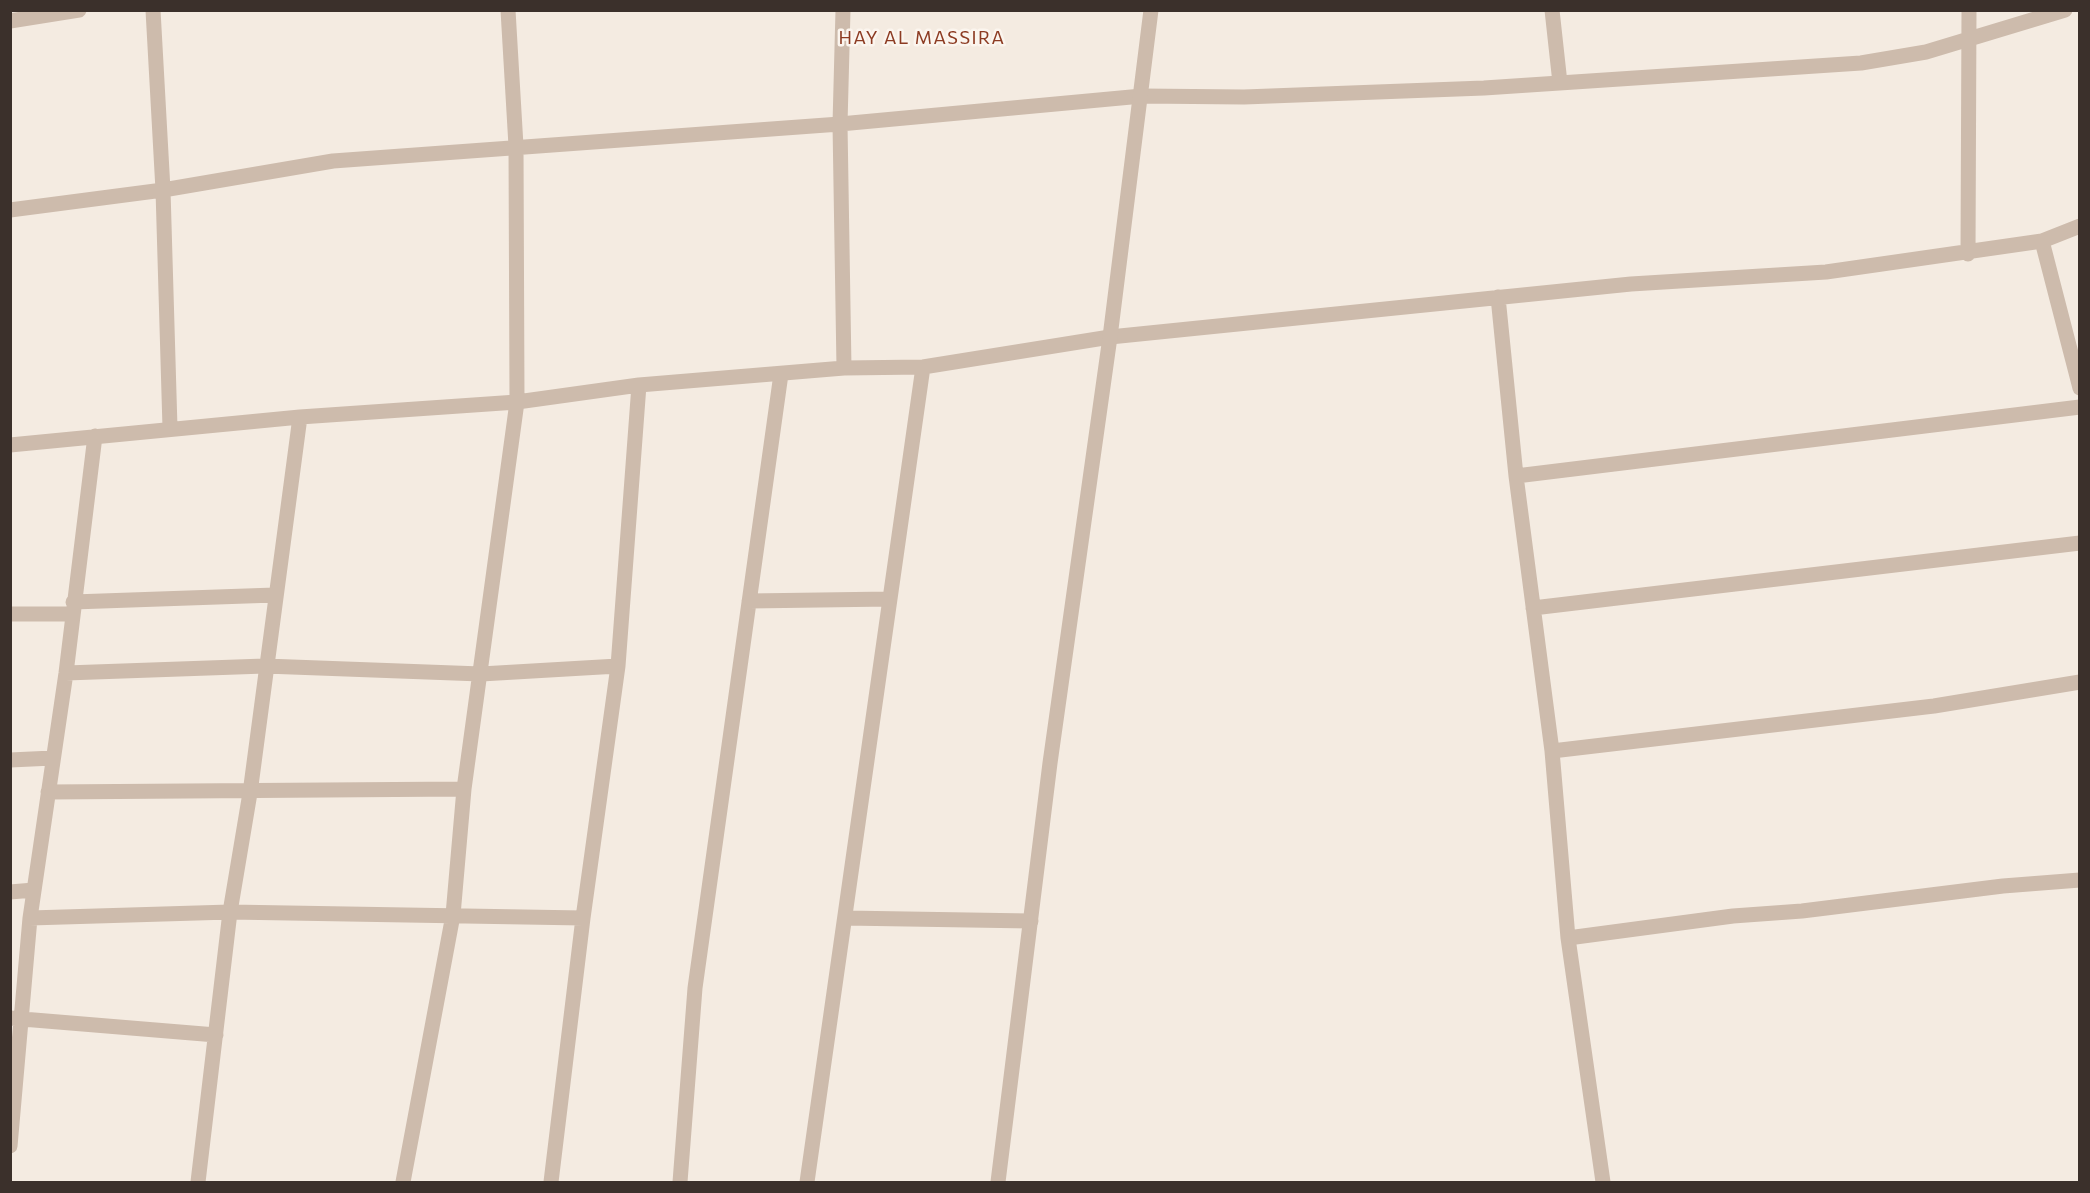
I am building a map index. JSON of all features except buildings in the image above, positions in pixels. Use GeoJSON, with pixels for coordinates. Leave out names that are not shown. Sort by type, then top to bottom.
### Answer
{"type":"FeatureCollection","features":[{"type":"Feature","properties":{"kind":"street"},"geometry":{"type":"LineString","coordinates":[[10,21],[79,10]]}},
{"type":"Feature","properties":{"kind":"street"},"geometry":{"type":"LineString","coordinates":[[153,10],[163,190],[170,428]]}},
{"type":"Feature","properties":{"kind":"street"},"geometry":{"type":"LineString","coordinates":[[403,1182],[453,915],[465,789],[517,402],[516,146],[508,10]]}},
{"type":"Feature","properties":{"kind":"street"},"geometry":{"type":"LineString","coordinates":[[843,10],[840,124],[844,368]]}},
{"type":"Feature","properties":{"kind":"street"},"geometry":{"type":"LineString","coordinates":[[998,1182],[1142,96],[1151,10]]}},
{"type":"Feature","properties":{"kind":"street"},"geometry":{"type":"LineString","coordinates":[[1552,10],[1560,83]]}},
{"type":"Feature","properties":{"kind":"street"},"geometry":{"type":"LineString","coordinates":[[1968,254],[1969,10]]}},
{"type":"Feature","properties":{"kind":"street"},"geometry":{"type":"LineString","coordinates":[[10,210],[163,190],[333,161],[840,124],[1142,96],[1244,97],[1560,83],[1861,63],[1926,52],[2065,10]]}},
{"type":"Feature","properties":{"kind":"street"},"geometry":{"type":"LineString","coordinates":[[10,445],[170,428],[517,402],[639,385],[844,368],[923,366],[1110,337],[1631,284],[1826,272],[1968,254],[2042,241],[2079,226]]}},
{"type":"Feature","properties":{"kind":"street"},"geometry":{"type":"LineString","coordinates":[[2042,241],[2079,388]]}},
{"type":"Feature","properties":{"kind":"street"},"geometry":{"type":"LineString","coordinates":[[1498,297],[1516,476],[1552,751],[1568,938],[1603,1182]]}},
{"type":"Feature","properties":{"kind":"street"},"geometry":{"type":"LineString","coordinates":[[807,1182],[923,366]]}},
{"type":"Feature","properties":{"kind":"street"},"geometry":{"type":"LineString","coordinates":[[680,1182],[695,988],[781,374]]}},
{"type":"Feature","properties":{"kind":"street"},"geometry":{"type":"LineString","coordinates":[[551,1182],[583,918],[618,666],[639,385]]}},
{"type":"Feature","properties":{"kind":"street"},"geometry":{"type":"LineString","coordinates":[[1516,476],[2079,407]]}},
{"type":"Feature","properties":{"kind":"street"},"geometry":{"type":"LineString","coordinates":[[198,1182],[230,912],[250,793],[265,666],[300,417]]}},
{"type":"Feature","properties":{"kind":"street"},"geometry":{"type":"LineString","coordinates":[[10,1146],[16,1018],[66,673],[95,436]]}},
{"type":"Feature","properties":{"kind":"street"},"geometry":{"type":"LineString","coordinates":[[1533,608],[2079,543]]}},
{"type":"Feature","properties":{"kind":"street"},"geometry":{"type":"LineString","coordinates":[[10,614],[275,595]]}},
{"type":"Feature","properties":{"kind":"street"},"geometry":{"type":"LineString","coordinates":[[749,601],[890,599]]}},
{"type":"Feature","properties":{"kind":"street"},"geometry":{"type":"LineString","coordinates":[[66,673],[265,666],[481,674],[618,666]]}},
{"type":"Feature","properties":{"kind":"street"},"geometry":{"type":"LineString","coordinates":[[1552,751],[1934,706],[2079,682]]}},
{"type":"Feature","properties":{"kind":"street"},"geometry":{"type":"LineString","coordinates":[[10,760],[53,758]]}},
{"type":"Feature","properties":{"kind":"street"},"geometry":{"type":"LineString","coordinates":[[48,792],[250,793],[465,789]]}},
{"type":"Feature","properties":{"kind":"street"},"geometry":{"type":"LineString","coordinates":[[1568,938],[1733,916],[2003,886],[2079,880]]}},
{"type":"Feature","properties":{"kind":"street"},"geometry":{"type":"LineString","coordinates":[[10,892],[34,890]]}},
{"type":"Feature","properties":{"kind":"street"},"geometry":{"type":"LineString","coordinates":[[30,918],[230,912],[583,918]]}},
{"type":"Feature","properties":{"kind":"street"},"geometry":{"type":"LineString","coordinates":[[845,918],[1031,921]]}},
{"type":"Feature","properties":{"kind":"street"},"geometry":{"type":"LineString","coordinates":[[16,1018],[216,1035]]}},
{"type":"Feature","properties":{"kind":"district","name":"HAY AL MASSIRA"},"geometry":{"type":"Point","coordinates":[922,38]}}]}
